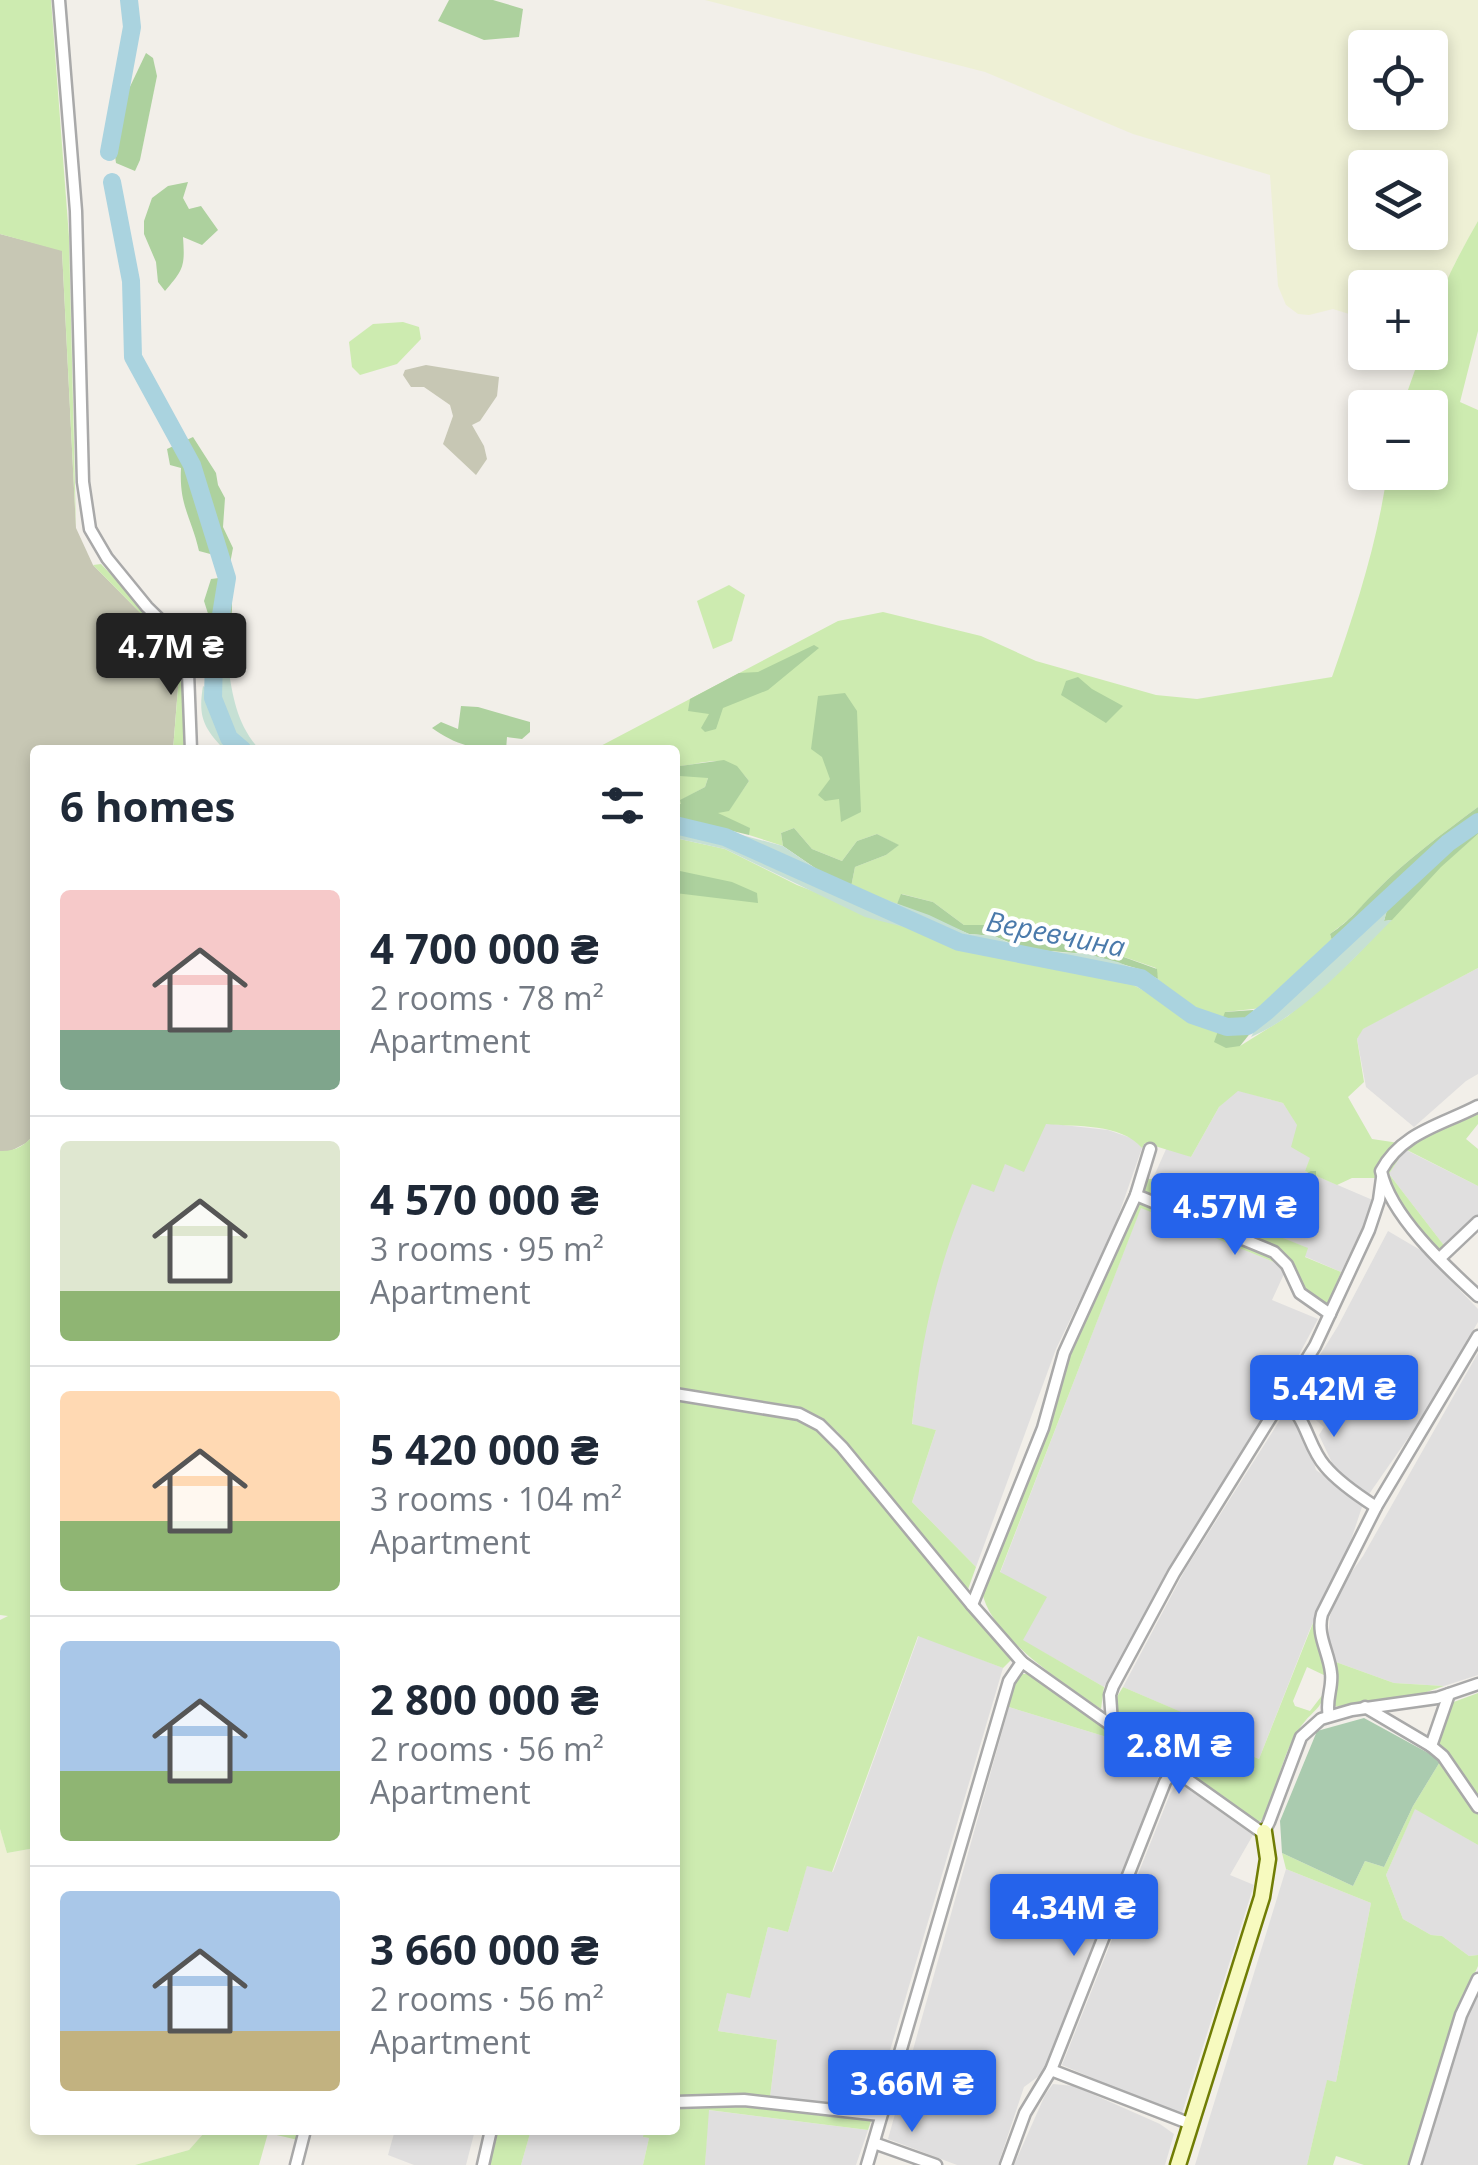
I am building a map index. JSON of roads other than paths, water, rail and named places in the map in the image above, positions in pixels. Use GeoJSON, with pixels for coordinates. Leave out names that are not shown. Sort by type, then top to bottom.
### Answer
{"type":"FeatureCollection","features":[{"type":"Feature","properties":{"kind":"street"},"geometry":{"type":"LineString","coordinates":[[58,0],[75,194],[84,482],[90,530],[107,558],[147,606],[188,646],[191,745]]}},
{"type":"Feature","properties":{"kind":"street"},"geometry":{"type":"LineString","coordinates":[[1112,1723],[1113,1686],[1174,1573],[1315,1346],[1374,1219],[1387,1158],[1415,1134],[1478,1106]]}},
{"type":"Feature","properties":{"kind":"street"},"geometry":{"type":"LineString","coordinates":[[972,1606],[1043,1428],[1064,1352],[1136,1196],[1150,1149]]}},
{"type":"Feature","properties":{"kind":"street"},"geometry":{"type":"LineString","coordinates":[[1381,1174],[1389,1196],[1440,1258],[1478,1296]]}},
{"type":"Feature","properties":{"kind":"street"},"geometry":{"type":"LineString","coordinates":[[1136,1196],[1274,1252],[1287,1265],[1300,1293],[1330,1314]]}},
{"type":"Feature","properties":{"kind":"street"},"geometry":{"type":"LineString","coordinates":[[1440,1258],[1478,1222]]}},
{"type":"Feature","properties":{"kind":"street"},"geometry":{"type":"LineString","coordinates":[[1329,1716],[1326,1705],[1331,1674],[1320,1623],[1376,1507],[1478,1336]]}},
{"type":"Feature","properties":{"kind":"street"},"geometry":{"type":"LineString","coordinates":[[680,1395],[799,1414],[820,1425],[1022,1662],[1264,1832]]}},
{"type":"Feature","properties":{"kind":"street"},"geometry":{"type":"LineString","coordinates":[[1282,1399],[1306,1428],[1324,1466],[1376,1507]]}},
{"type":"Feature","properties":{"kind":"street"},"geometry":{"type":"LineString","coordinates":[[867,2165],[1009,1681],[1022,1662]]}},
{"type":"Feature","properties":{"kind":"street"},"geometry":{"type":"LineString","coordinates":[[1178,2165],[1262,1897],[1268,1859],[1264,1832],[1302,1737],[1313,1724],[1329,1716],[1404,1704],[1478,1684]]}},
{"type":"Feature","properties":{"kind":"street"},"geometry":{"type":"LineString","coordinates":[[1431,1746],[1449,1694]]}},
{"type":"Feature","properties":{"kind":"street"},"geometry":{"type":"LineString","coordinates":[[1366,1708],[1443,1756],[1478,1807]]}},
{"type":"Feature","properties":{"kind":"street"},"geometry":{"type":"LineString","coordinates":[[1006,2165],[1025,2113],[1051,2070],[1174,1769]]}},
{"type":"Feature","properties":{"kind":"street"},"geometry":{"type":"LineString","coordinates":[[1415,2165],[1461,2015],[1478,1980]]}},
{"type":"Feature","properties":{"kind":"street"},"geometry":{"type":"LineString","coordinates":[[1051,2070],[1191,2124]]}},
{"type":"Feature","properties":{"kind":"street"},"geometry":{"type":"LineString","coordinates":[[680,2102],[744,2100],[880,2115]]}},
{"type":"Feature","properties":{"kind":"street"},"geometry":{"type":"LineString","coordinates":[[296,2165],[304,2135]]}},
{"type":"Feature","properties":{"kind":"street"},"geometry":{"type":"LineString","coordinates":[[483,2165],[490,2135]]}},
{"type":"Feature","properties":{"kind":"street"},"geometry":{"type":"LineString","coordinates":[[874,2143],[936,2165]]}},
{"type":"Feature","properties":{"kind":"waterway","name":"Веревчина"},"geometry":{"type":"LineString","coordinates":[[109,152],[132,27],[129,0]]}},
{"type":"Feature","properties":{"kind":"waterway","name":"Веревчина"},"geometry":{"type":"LineString","coordinates":[[112,182],[131,281],[133,357],[192,465],[227,578],[214,658],[213,698],[229,738],[237,745]]}},
{"type":"Feature","properties":{"kind":"waterway","name":"Веревчина"},"geometry":{"type":"LineString","coordinates":[[680,826],[725,837],[959,942],[1141,978],[1192,1015],[1227,1027],[1248,1026],[1266,1012],[1448,843],[1478,822]]}}]}
